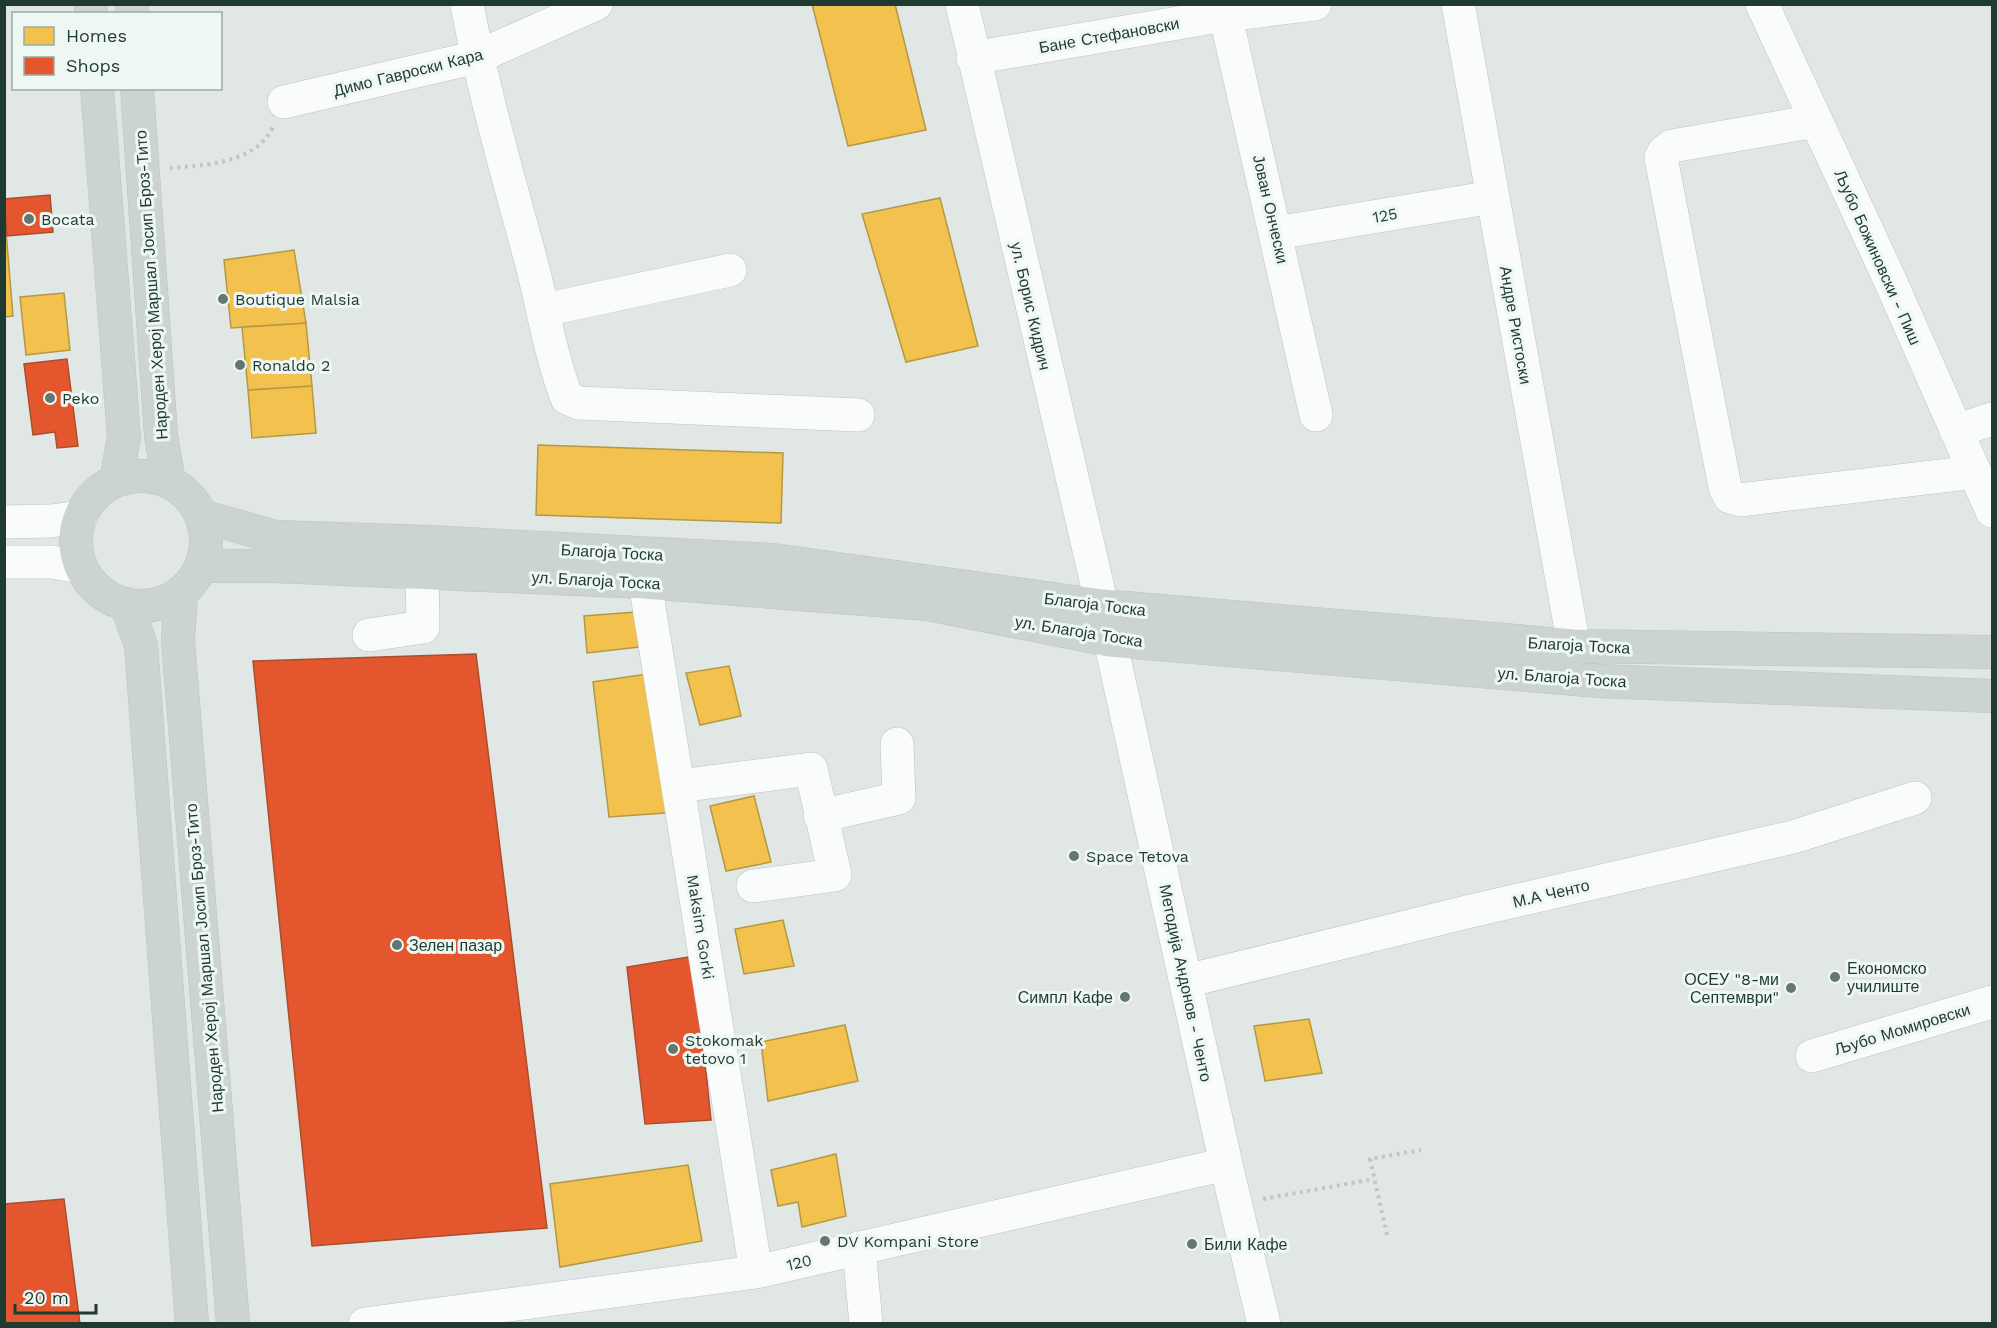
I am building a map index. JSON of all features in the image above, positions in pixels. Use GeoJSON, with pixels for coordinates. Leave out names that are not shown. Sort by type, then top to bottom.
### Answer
{"type":"FeatureCollection","features":[{"type":"Feature","properties":{"kind":"main road"},"geometry":{"type":"LineString","coordinates":[[97,90],[124,437],[116,481]]}},
{"type":"Feature","properties":{"kind":"main road","name":"Народен Херој Маршал Јосип Броз-Тито"},"geometry":{"type":"LineString","coordinates":[[137,90],[161,436],[169,482]]}},
{"type":"Feature","properties":{"kind":"main road"},"geometry":{"type":"LineString","coordinates":[[142,476],[169,482],[182,490],[194,502],[201,516],[207,541],[202,566],[190,585],[169,600],[155,605],[140,606],[112,599],[99,591],[81,567],[76,542],[81,517],[95,495],[116,481],[142,476]]}},
{"type":"Feature","properties":{"kind":"main road","name":"Благоја Тоска"},"geometry":{"type":"LineString","coordinates":[[201,516],[276,537],[428,542],[773,560],[1102,606],[1574,646],[1992,652]]}},
{"type":"Feature","properties":{"kind":"main road","name":"ул. Благоја Тоска"},"geometry":{"type":"LineString","coordinates":[[202,566],[275,566],[645,582],[928,604],[1110,640],[1599,681],[1992,696]]}},
{"type":"Feature","properties":{"kind":"main road","name":"Народен Херој Маршал Јосип Броз-Тито"},"geometry":{"type":"LineString","coordinates":[[181,593],[178,640],[233,1323]]}},
{"type":"Feature","properties":{"kind":"main road"},"geometry":{"type":"LineString","coordinates":[[126,604],[141,645],[192,1323]]}},
{"type":"Feature","properties":{"kind":"street"},"geometry":{"type":"LineString","coordinates":[[467,4],[477,57],[567,398],[579,403],[858,415]]}},
{"type":"Feature","properties":{"kind":"street","name":"Димо Гавроски Кара"},"geometry":{"type":"LineString","coordinates":[[284,102],[477,57],[596,4]]}},
{"type":"Feature","properties":{"kind":"street","name":"ул. Борис Кидрич"},"geometry":{"type":"LineString","coordinates":[[962,4],[1102,606]]}},
{"type":"Feature","properties":{"kind":"street","name":"Бане Стефановски"},"geometry":{"type":"LineString","coordinates":[[973,58],[1224,10],[1316,4]]}},
{"type":"Feature","properties":{"kind":"street","name":"Андре Ристоски"},"geometry":{"type":"LineString","coordinates":[[1458,4],[1574,646]]}},
{"type":"Feature","properties":{"kind":"street","name":"Љубо Божиновски - Пиш"},"geometry":{"type":"LineString","coordinates":[[1762,4],[1992,511]]}},
{"type":"Feature","properties":{"kind":"street","name":"Јован Ончески"},"geometry":{"type":"LineString","coordinates":[[1224,10],[1316,415]]}},
{"type":"Feature","properties":{"kind":"street"},"geometry":{"type":"LineString","coordinates":[[1816,121],[1672,147],[1664,152],[1661,158],[1725,487],[1730,497],[1740,500],[1975,472]]}},
{"type":"Feature","properties":{"kind":"street","name":"125"},"geometry":{"type":"LineString","coordinates":[[1276,233],[1493,197]]}},
{"type":"Feature","properties":{"kind":"street"},"geometry":{"type":"LineString","coordinates":[[544,310],[730,270]]}},
{"type":"Feature","properties":{"kind":"street"},"geometry":{"type":"LineString","coordinates":[[1956,431],[1992,419]]}},
{"type":"Feature","properties":{"kind":"street"},"geometry":{"type":"LineString","coordinates":[[4,522],[51,521],[81,517]]}},
{"type":"Feature","properties":{"kind":"street"},"geometry":{"type":"LineString","coordinates":[[4,562],[52,562],[81,567]]}},
{"type":"Feature","properties":{"kind":"street"},"geometry":{"type":"LineString","coordinates":[[369,635],[423,627],[422,573]]}},
{"type":"Feature","properties":{"kind":"street","name":"Maksim Gorki"},"geometry":{"type":"LineString","coordinates":[[645,582],[756,1272]]}},
{"type":"Feature","properties":{"kind":"street","name":"Методија Андонов - Ченто"},"geometry":{"type":"LineString","coordinates":[[1102,606],[1226,1164],[1264,1323]]}},
{"type":"Feature","properties":{"kind":"street"},"geometry":{"type":"LineString","coordinates":[[820,816],[899,798],[897,744]]}},
{"type":"Feature","properties":{"kind":"street"},"geometry":{"type":"LineString","coordinates":[[679,786],[811,769],[835,874],[753,886]]}},
{"type":"Feature","properties":{"kind":"street","name":"М.А Ченто"},"geometry":{"type":"LineString","coordinates":[[1186,981],[1471,911],[1793,837],[1915,798]]}},
{"type":"Feature","properties":{"kind":"street","name":"Љубо Момировски"},"geometry":{"type":"LineString","coordinates":[[1812,1056],[1992,1002]]}},
{"type":"Feature","properties":{"kind":"street","name":"120"},"geometry":{"type":"LineString","coordinates":[[365,1323],[497,1314],[756,1272],[1226,1164]]}},
{"type":"Feature","properties":{"kind":"street"},"geometry":{"type":"LineString","coordinates":[[859,1248],[866,1323]]}},
{"type":"Feature","properties":{"kind":"path"},"geometry":{"type":"LineString","coordinates":[[143,170],[209,164],[238,157],[256,146],[272,131],[284,102]]}},
{"type":"Feature","properties":{"kind":"path"},"geometry":{"type":"LineString","coordinates":[[1387,1235],[1370,1159],[1421,1150]]}},
{"type":"Feature","properties":{"kind":"path"},"geometry":{"type":"LineString","coordinates":[[1264,1198],[1374,1179]]}},
{"type":"Feature","properties":{"kind":"building: Homes"},"geometry":{"type":"Polygon","coordinates":[[[812,4],[895,4],[926,130],[848,146],[812,4]]]}},
{"type":"Feature","properties":{"kind":"building: Homes"},"geometry":{"type":"Polygon","coordinates":[[[940,198],[978,346],[906,362],[862,214],[940,198]]]}},
{"type":"Feature","properties":{"kind":"building: Homes"},"geometry":{"type":"Polygon","coordinates":[[[4,207],[13,316],[4,317],[4,207]]]}},
{"type":"Feature","properties":{"kind":"building: Homes"},"geometry":{"type":"Polygon","coordinates":[[[294,250],[306,323],[231,328],[224,260],[294,250]]]}},
{"type":"Feature","properties":{"kind":"building: Homes"},"geometry":{"type":"Polygon","coordinates":[[[64,293],[70,350],[26,355],[20,297],[64,293]]]}},
{"type":"Feature","properties":{"kind":"building: Homes"},"geometry":{"type":"Polygon","coordinates":[[[306,323],[312,386],[248,390],[242,327],[306,323]]]}},
{"type":"Feature","properties":{"kind":"building: Homes"},"geometry":{"type":"Polygon","coordinates":[[[312,386],[316,433],[252,438],[248,390],[312,386]]]}},
{"type":"Feature","properties":{"kind":"building: Homes"},"geometry":{"type":"Polygon","coordinates":[[[538,445],[783,453],[781,523],[536,515],[538,445]]]}},
{"type":"Feature","properties":{"kind":"building: Homes"},"geometry":{"type":"Polygon","coordinates":[[[635,612],[639,647],[587,653],[584,616],[635,612]]]}},
{"type":"Feature","properties":{"kind":"building: Homes"},"geometry":{"type":"Polygon","coordinates":[[[729,666],[741,716],[700,725],[686,673],[729,666]]]}},
{"type":"Feature","properties":{"kind":"building: Homes"},"geometry":{"type":"Polygon","coordinates":[[[654,673],[679,812],[609,817],[593,682],[654,673]]]}},
{"type":"Feature","properties":{"kind":"building: Homes"},"geometry":{"type":"Polygon","coordinates":[[[754,796],[771,862],[726,871],[710,806],[754,796]]]}},
{"type":"Feature","properties":{"kind":"building: Homes"},"geometry":{"type":"Polygon","coordinates":[[[783,920],[794,966],[744,974],[735,929],[783,920]]]}},
{"type":"Feature","properties":{"kind":"building: Homes"},"geometry":{"type":"Polygon","coordinates":[[[1309,1019],[1322,1073],[1265,1081],[1254,1026],[1309,1019]]]}},
{"type":"Feature","properties":{"kind":"building: Homes"},"geometry":{"type":"Polygon","coordinates":[[[845,1025],[858,1081],[768,1101],[761,1042],[845,1025]]]}},
{"type":"Feature","properties":{"kind":"building: Homes"},"geometry":{"type":"Polygon","coordinates":[[[836,1154],[846,1216],[802,1227],[798,1202],[778,1206],[771,1170],[836,1154]]]}},
{"type":"Feature","properties":{"kind":"building: Homes"},"geometry":{"type":"Polygon","coordinates":[[[688,1165],[702,1241],[560,1267],[550,1184],[688,1165]]]}},
{"type":"Feature","properties":{"kind":"building: Shops","name":"Bocata"},"geometry":{"type":"Polygon","coordinates":[[[50,195],[53,232],[7,236],[4,199],[50,195]]]}},
{"type":"Feature","properties":{"kind":"building: Shops","name":"Peko"},"geometry":{"type":"Polygon","coordinates":[[[67,359],[78,446],[57,448],[55,432],[33,435],[24,364],[67,359]]]}},
{"type":"Feature","properties":{"kind":"building: Shops","name":"Зелен пазар"},"geometry":{"type":"Polygon","coordinates":[[[476,654],[547,1228],[312,1246],[253,661],[476,654]]]}},
{"type":"Feature","properties":{"kind":"building: Shops"},"geometry":{"type":"Polygon","coordinates":[[[694,956],[711,1120],[645,1124],[627,967],[694,956]]]}},
{"type":"Feature","properties":{"kind":"building: Shops"},"geometry":{"type":"Polygon","coordinates":[[[64,1199],[80,1324],[4,1324],[4,1204],[64,1199]]]}},
{"type":"Feature","properties":{"kind":"place","name":"Bocata"},"geometry":{"type":"Point","coordinates":[29,219]}},
{"type":"Feature","properties":{"kind":"place","name":"Boutique Malsia"},"geometry":{"type":"Point","coordinates":[223,299]}},
{"type":"Feature","properties":{"kind":"place","name":"Ronaldo 2"},"geometry":{"type":"Point","coordinates":[240,365]}},
{"type":"Feature","properties":{"kind":"place","name":"Peko"},"geometry":{"type":"Point","coordinates":[50,398]}},
{"type":"Feature","properties":{"kind":"place","name":"Space Tetova"},"geometry":{"type":"Point","coordinates":[1074,856]}},
{"type":"Feature","properties":{"kind":"place","name":"Зелен пазар"},"geometry":{"type":"Point","coordinates":[397,945]}},
{"type":"Feature","properties":{"kind":"place","name":"Економско училиште"},"geometry":{"type":"Point","coordinates":[1835,977]}},
{"type":"Feature","properties":{"kind":"place","name":"ОСЕУ \"8-ми Септември\""},"geometry":{"type":"Point","coordinates":[1791,988]}},
{"type":"Feature","properties":{"kind":"place","name":"Симпл Кафе"},"geometry":{"type":"Point","coordinates":[1125,997]}},
{"type":"Feature","properties":{"kind":"place","name":"Stokomak tetovo 1"},"geometry":{"type":"Point","coordinates":[673,1049]}},
{"type":"Feature","properties":{"kind":"place","name":"DV Kompani Store"},"geometry":{"type":"Point","coordinates":[825,1241]}},
{"type":"Feature","properties":{"kind":"place","name":"Били Кафе"},"geometry":{"type":"Point","coordinates":[1192,1244]}}]}
